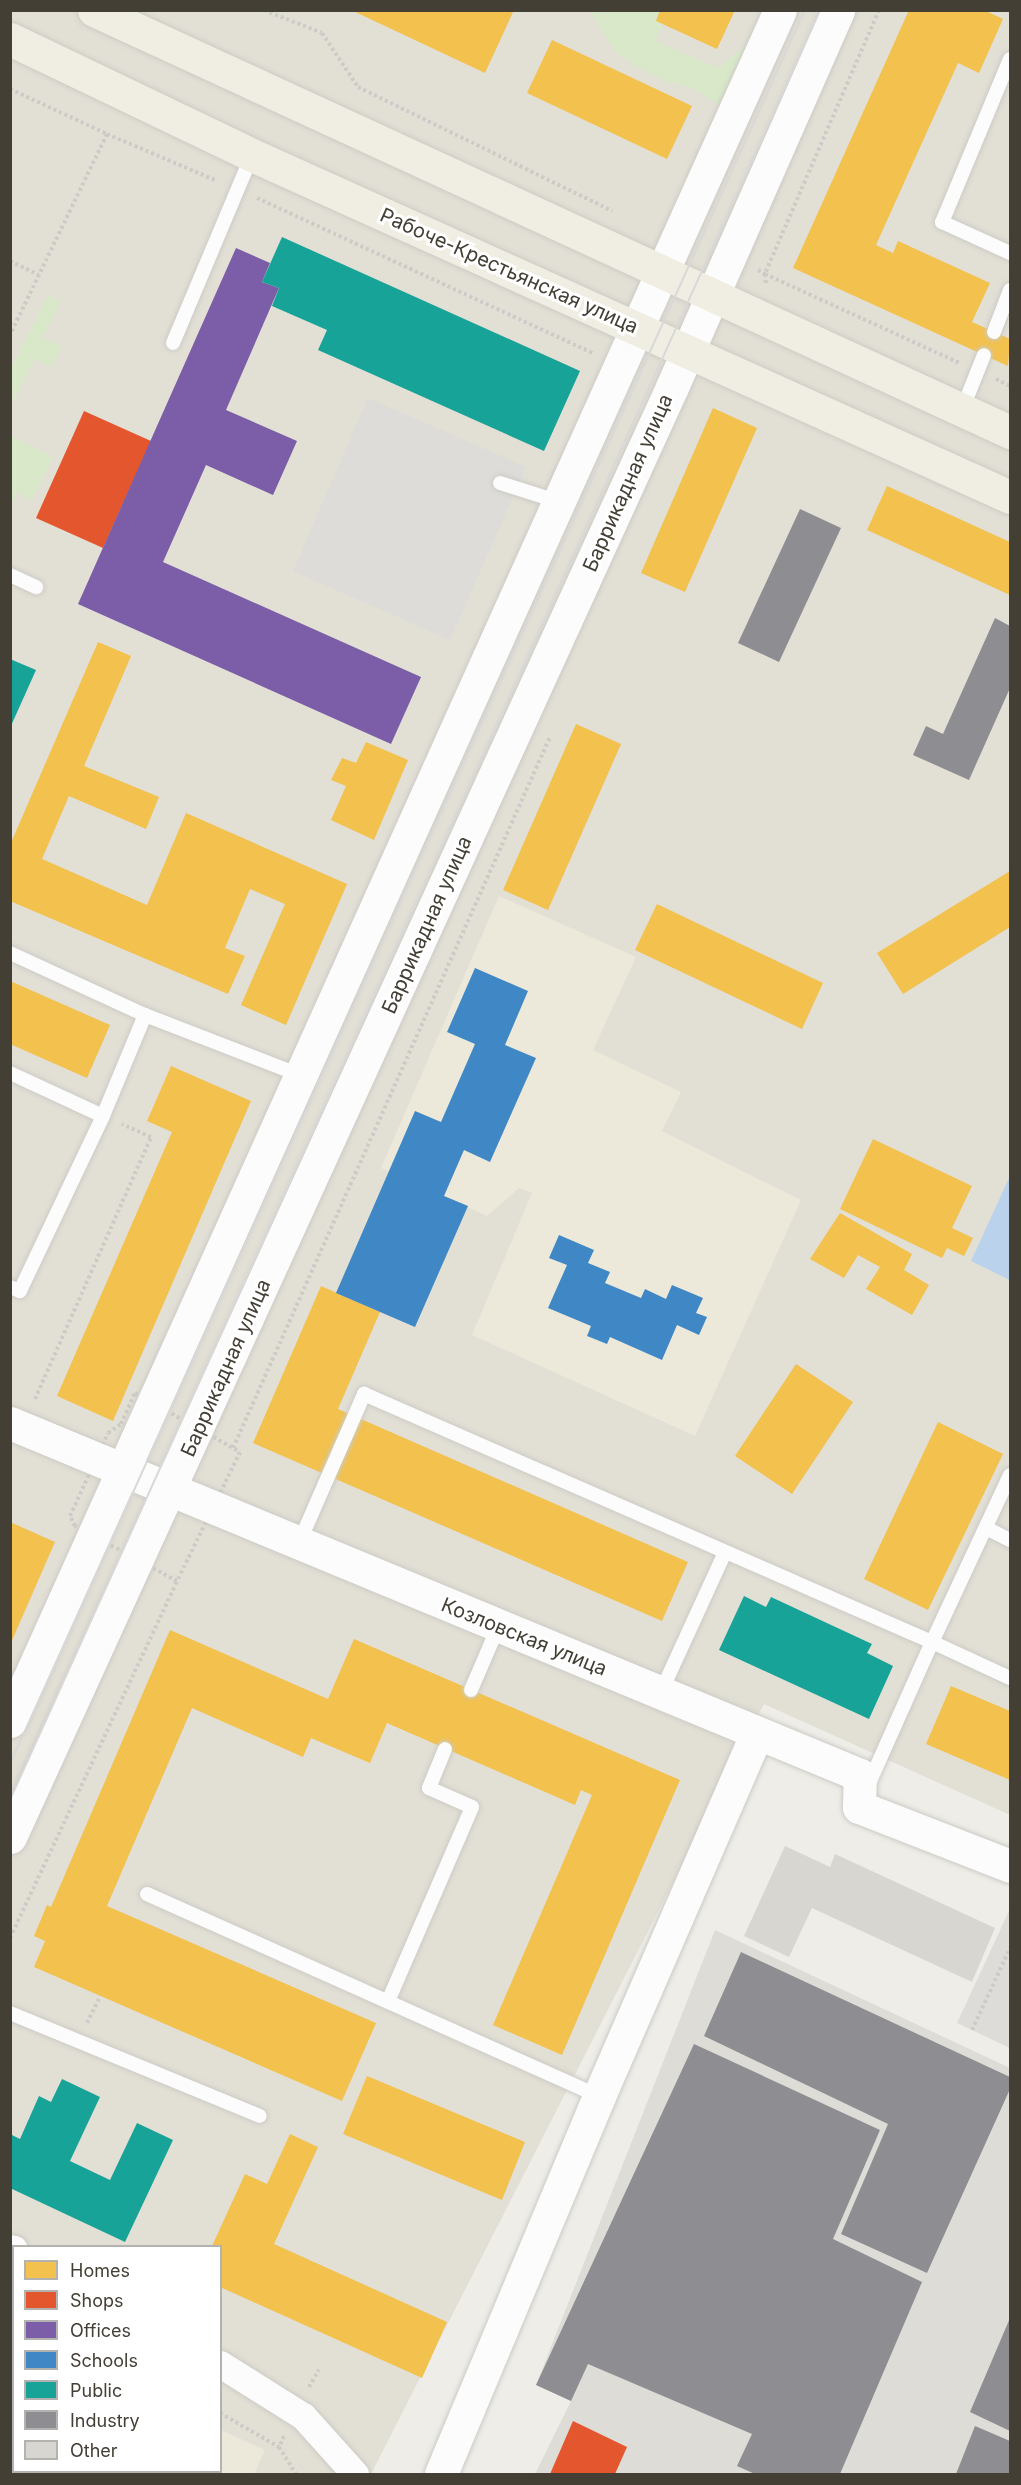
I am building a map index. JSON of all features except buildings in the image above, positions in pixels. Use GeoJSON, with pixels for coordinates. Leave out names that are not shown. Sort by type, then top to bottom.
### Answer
{"type":"FeatureCollection","features":[{"type":"Feature","properties":{"kind":"main road"},"geometry":{"type":"LineString","coordinates":[[94,10],[1011,432]]}},
{"type":"Feature","properties":{"kind":"main road","name":"Рабоче-Крестьянская улица"},"geometry":{"type":"LineString","coordinates":[[10,39],[252,154],[1011,497]]}},
{"type":"Feature","properties":{"kind":"street"},"geometry":{"type":"LineString","coordinates":[[10,1720],[780,10]]}},
{"type":"Feature","properties":{"kind":"street","name":"Баррикадная улица"},"geometry":{"type":"LineString","coordinates":[[10,1837],[170,1491],[713,296],[838,10]]}},
{"type":"Feature","properties":{"kind":"street","name":"Козловская улица"},"geometry":{"type":"LineString","coordinates":[[10,1423],[756,1735],[860,1775],[859,1807]]}},
{"type":"Feature","properties":{"kind":"street"},"geometry":{"type":"LineString","coordinates":[[441,2475],[599,2096],[756,1735]]}},
{"type":"Feature","properties":{"kind":"street"},"geometry":{"type":"LineString","coordinates":[[859,1807],[1011,1866]]}},
{"type":"Feature","properties":{"kind":"street"},"geometry":{"type":"LineString","coordinates":[[222,2365],[303,2416],[355,2475]]}},
{"type":"Feature","properties":{"kind":"lane"},"geometry":{"type":"LineString","coordinates":[[1011,59],[942,222],[1011,253]]}},
{"type":"Feature","properties":{"kind":"lane"},"geometry":{"type":"LineString","coordinates":[[173,343],[252,154]]}},
{"type":"Feature","properties":{"kind":"lane"},"geometry":{"type":"LineString","coordinates":[[994,332],[1011,290]]}},
{"type":"Feature","properties":{"kind":"lane"},"geometry":{"type":"LineString","coordinates":[[962,410],[984,355]]}},
{"type":"Feature","properties":{"kind":"lane"},"geometry":{"type":"LineString","coordinates":[[500,483],[560,502]]}},
{"type":"Feature","properties":{"kind":"lane"},"geometry":{"type":"LineString","coordinates":[[10,575],[36,587]]}},
{"type":"Feature","properties":{"kind":"lane"},"geometry":{"type":"LineString","coordinates":[[10,952],[145,1015],[301,1075]]}},
{"type":"Feature","properties":{"kind":"lane"},"geometry":{"type":"LineString","coordinates":[[10,1287],[20,1291],[104,1116],[145,1015]]}},
{"type":"Feature","properties":{"kind":"lane"},"geometry":{"type":"LineString","coordinates":[[10,1073],[104,1116]]}},
{"type":"Feature","properties":{"kind":"lane"},"geometry":{"type":"LineString","coordinates":[[299,1543],[364,1394],[1011,1678]]}},
{"type":"Feature","properties":{"kind":"lane"},"geometry":{"type":"LineString","coordinates":[[859,1807],[932,1642],[988,1529],[1011,1475]]}},
{"type":"Feature","properties":{"kind":"lane"},"geometry":{"type":"LineString","coordinates":[[988,1529],[1011,1540]]}},
{"type":"Feature","properties":{"kind":"lane"},"geometry":{"type":"LineString","coordinates":[[661,1694],[724,1552]]}},
{"type":"Feature","properties":{"kind":"lane"},"geometry":{"type":"LineString","coordinates":[[471,1690],[498,1627]]}},
{"type":"Feature","properties":{"kind":"lane"},"geometry":{"type":"LineString","coordinates":[[389,1999],[472,1807],[429,1788],[446,1749]]}},
{"type":"Feature","properties":{"kind":"lane"},"geometry":{"type":"LineString","coordinates":[[147,1894],[389,1999],[599,2096]]}},
{"type":"Feature","properties":{"kind":"lane"},"geometry":{"type":"LineString","coordinates":[[10,2013],[260,2116]]}},
{"type":"Feature","properties":{"kind":"path"},"geometry":{"type":"LineString","coordinates":[[264,10],[322,33],[358,87],[616,213]]}},
{"type":"Feature","properties":{"kind":"path"},"geometry":{"type":"LineString","coordinates":[[879,10],[765,274],[1011,386]]}},
{"type":"Feature","properties":{"kind":"path"},"geometry":{"type":"LineString","coordinates":[[10,89],[107,134],[237,189],[600,356]]}},
{"type":"Feature","properties":{"kind":"path"},"geometry":{"type":"LineString","coordinates":[[10,335],[107,134]]}},
{"type":"Feature","properties":{"kind":"path"},"geometry":{"type":"LineString","coordinates":[[10,261],[39,275]]}},
{"type":"Feature","properties":{"kind":"path"},"geometry":{"type":"LineString","coordinates":[[233,1448],[555,727]]}},
{"type":"Feature","properties":{"kind":"path"},"geometry":{"type":"LineString","coordinates":[[35,1400],[152,1137],[104,1116]]}},
{"type":"Feature","properties":{"kind":"path"},"geometry":{"type":"LineString","coordinates":[[10,1938],[177,1581]]}},
{"type":"Feature","properties":{"kind":"path"},"geometry":{"type":"LineString","coordinates":[[972,2030],[1011,1948]]}},
{"type":"Feature","properties":{"kind":"path"},"geometry":{"type":"LineString","coordinates":[[79,2041],[100,1996]]}},
{"type":"Feature","properties":{"kind":"path"},"geometry":{"type":"LineString","coordinates":[[222,2414],[279,2447]]}},
{"type":"Feature","properties":{"kind":"shaded area"},"geometry":{"type":"Polygon","coordinates":[[[11,11],[1010,11],[1010,1815],[764,1704],[371,2474],[11,2474],[11,11]]]}},
{"type":"Feature","properties":{"kind":"shaded area"},"geometry":{"type":"Polygon","coordinates":[[[368,398],[526,467],[450,640],[293,571],[368,398]]]}},
{"type":"Feature","properties":{"kind":"shaded area"},"geometry":{"type":"Polygon","coordinates":[[[499,896],[636,957],[593,1050],[681,1092],[662,1131],[801,1200],[695,1436],[472,1335],[532,1193],[519,1188],[487,1216],[381,1168],[499,896]]]}},
{"type":"Feature","properties":{"kind":"shaded area"},"geometry":{"type":"Polygon","coordinates":[[[1010,1912],[1010,2048],[957,2023],[1010,1912]]]}},
{"type":"Feature","properties":{"kind":"shaded area"},"geometry":{"type":"Polygon","coordinates":[[[715,1930],[1010,2068],[1010,2474],[535,2474],[571,2401],[536,2385],[715,1930]]]}},
{"type":"Feature","properties":{"kind":"shaded area"},"geometry":{"type":"Polygon","coordinates":[[[222,2430],[265,2450],[254,2474],[26,2474],[222,2473],[222,2430]]]}},
{"type":"Feature","properties":{"kind":"green space"},"geometry":{"type":"Polygon","coordinates":[[[590,11],[668,11],[655,41],[718,68],[746,44],[751,32],[769,55],[720,106],[696,90],[657,78],[617,54],[590,11]]]}},
{"type":"Feature","properties":{"kind":"green space"},"geometry":{"type":"Polygon","coordinates":[[[48,295],[61,301],[43,337],[62,347],[52,367],[35,359],[13,403],[11,368],[48,295]]]}},
{"type":"Feature","properties":{"kind":"green space"},"geometry":{"type":"Polygon","coordinates":[[[10,436],[53,457],[32,500],[18,493],[12,504],[10,436]]]}},
{"type":"Feature","properties":{"kind":"water"},"geometry":{"type":"Polygon","coordinates":[[[1010,1176],[1010,1280],[971,1261],[1010,1176]]]}},
{"type":"Feature","properties":{"kind":"tram line"},"geometry":{"type":"LineString","coordinates":[[10,1764],[805,10]]}},
{"type":"Feature","properties":{"kind":"tram line"},"geometry":{"type":"LineString","coordinates":[[10,1800],[820,10]]}}]}
